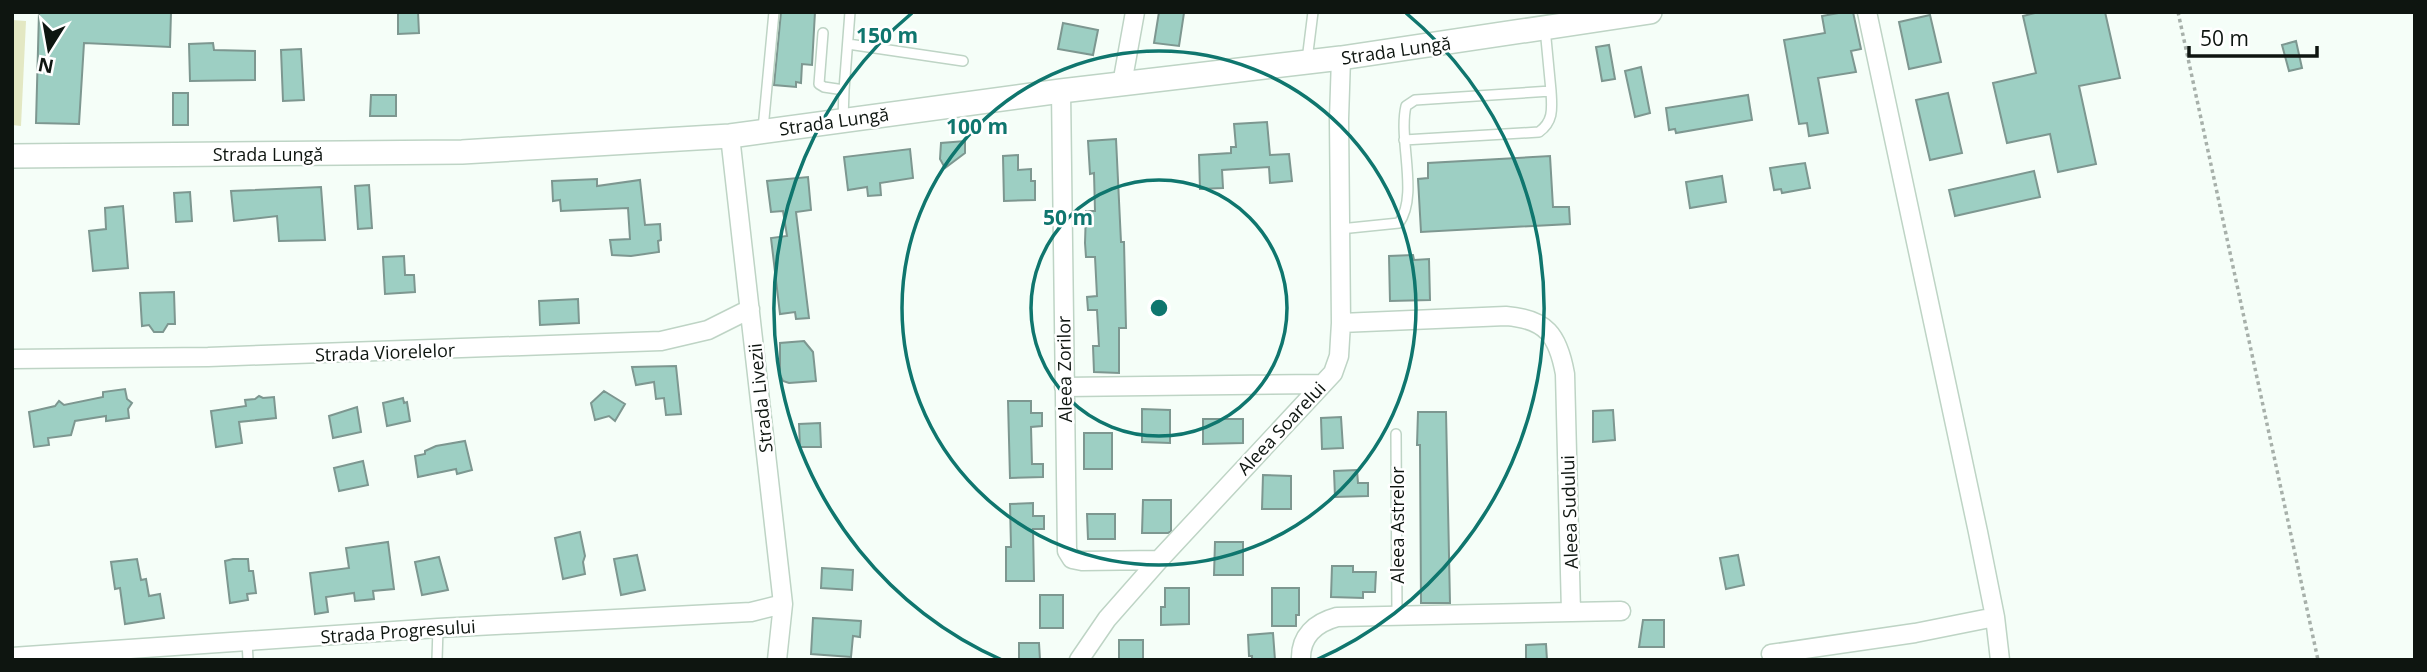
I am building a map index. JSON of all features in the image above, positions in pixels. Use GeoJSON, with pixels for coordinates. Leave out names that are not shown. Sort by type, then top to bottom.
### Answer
{"type":"FeatureCollection","features":[{"type":"Feature","properties":{"kind":"main road","name":"Strada Lungă"},"geometry":{"type":"LineString","coordinates":[[12,156],[461,152],[730,136],[1061,91],[1341,58],[1650,12]]}},
{"type":"Feature","properties":{"kind":"street"},"geometry":{"type":"LineString","coordinates":[[1122,84],[1135,12]]}},
{"type":"Feature","properties":{"kind":"street"},"geometry":{"type":"LineString","coordinates":[[1867,12],[1916,232],[1995,617],[2000,660]]}},
{"type":"Feature","properties":{"kind":"street","name":"Aleea Soarelui"},"geometry":{"type":"LineString","coordinates":[[1079,660],[1107,620],[1159,560],[1333,373],[1339,356],[1341,323],[1341,58]]}},
{"type":"Feature","properties":{"kind":"street","name":"Aleea Zorilor"},"geometry":{"type":"LineString","coordinates":[[1061,91],[1067,551],[1072,559],[1082,561],[1159,560]]}},
{"type":"Feature","properties":{"kind":"street","name":"Strada Livezii"},"geometry":{"type":"LineString","coordinates":[[730,136],[783,604],[777,660]]}},
{"type":"Feature","properties":{"kind":"street","name":"Strada Viorelelor"},"geometry":{"type":"LineString","coordinates":[[12,359],[221,357],[661,341],[708,330],[751,309]]}},
{"type":"Feature","properties":{"kind":"street","name":"Aleea Sudului"},"geometry":{"type":"LineString","coordinates":[[1341,323],[1506,316],[1522,317],[1548,330],[1557,344],[1565,374],[1571,612]]}},
{"type":"Feature","properties":{"kind":"street"},"geometry":{"type":"LineString","coordinates":[[1064,387],[1321,384]]}},
{"type":"Feature","properties":{"kind":"street","name":"Strada Progresului"},"geometry":{"type":"LineString","coordinates":[[12,657],[438,628],[751,612],[783,604]]}},
{"type":"Feature","properties":{"kind":"street"},"geometry":{"type":"LineString","coordinates":[[1301,660],[1301,649],[1314,627],[1337,617],[1621,611]]}},
{"type":"Feature","properties":{"kind":"street"},"geometry":{"type":"LineString","coordinates":[[1771,654],[1995,617]]}},
{"type":"Feature","properties":{"kind":"lane"},"geometry":{"type":"LineString","coordinates":[[763,131],[774,12]]}},
{"type":"Feature","properties":{"kind":"lane"},"geometry":{"type":"LineString","coordinates":[[843,120],[850,12]]}},
{"type":"Feature","properties":{"kind":"lane"},"geometry":{"type":"LineString","coordinates":[[1307,62],[1313,12]]}},
{"type":"Feature","properties":{"kind":"lane"},"geometry":{"type":"LineString","coordinates":[[1404,140],[1539,132],[1547,127],[1552,115],[1545,28]]}},
{"type":"Feature","properties":{"kind":"lane"},"geometry":{"type":"LineString","coordinates":[[823,33],[819,84],[845,90]]}},
{"type":"Feature","properties":{"kind":"lane"},"geometry":{"type":"LineString","coordinates":[[848,44],[963,61]]}},
{"type":"Feature","properties":{"kind":"lane"},"geometry":{"type":"LineString","coordinates":[[1340,229],[1388,226],[1399,223],[1405,215],[1406,106],[1415,100],[1551,91]]}},
{"type":"Feature","properties":{"kind":"lane","name":"Aleea Astrelor"},"geometry":{"type":"LineString","coordinates":[[1396,434],[1397,615]]}},
{"type":"Feature","properties":{"kind":"lane"},"geometry":{"type":"LineString","coordinates":[[437,660],[438,628]]}},
{"type":"Feature","properties":{"kind":"lane"},"geometry":{"type":"LineString","coordinates":[[247,641],[248,660]]}},
{"type":"Feature","properties":{"kind":"path"},"geometry":{"type":"LineString","coordinates":[[2178,12],[2318,660]]}},
{"type":"Feature","properties":{"kind":"green space"},"geometry":{"type":"Polygon","coordinates":[[[12,20],[26,21],[21,126],[12,125],[12,20]]]}},
{"type":"Feature","properties":{"kind":"building"},"geometry":{"type":"Polygon","coordinates":[[[39,12],[171,12],[170,47],[84,43],[79,124],[36,123],[39,12]]]}},
{"type":"Feature","properties":{"kind":"building"},"geometry":{"type":"Polygon","coordinates":[[[398,12],[418,12],[419,33],[398,34],[398,12]]]}},
{"type":"Feature","properties":{"kind":"building"},"geometry":{"type":"Polygon","coordinates":[[[781,12],[815,12],[812,65],[802,64],[801,83],[796,82],[796,87],[774,85],[781,12]]]}},
{"type":"Feature","properties":{"kind":"building"},"geometry":{"type":"Polygon","coordinates":[[[1159,12],[1184,13],[1179,46],[1154,43],[1159,12]]]}},
{"type":"Feature","properties":{"kind":"building"},"geometry":{"type":"Polygon","coordinates":[[[1853,12],[1861,49],[1851,51],[1856,72],[1818,78],[1828,133],[1809,136],[1807,123],[1799,124],[1784,40],[1825,33],[1822,16],[1853,12]]]}},
{"type":"Feature","properties":{"kind":"building"},"geometry":{"type":"Polygon","coordinates":[[[2039,12],[2105,12],[2120,78],[2079,86],[2096,164],[2058,172],[2050,134],[2007,143],[1993,83],[2036,73],[2023,16],[2039,12]]]}},
{"type":"Feature","properties":{"kind":"building"},"geometry":{"type":"Polygon","coordinates":[[[1930,15],[1941,62],[1909,69],[1899,22],[1930,15]]]}},
{"type":"Feature","properties":{"kind":"building"},"geometry":{"type":"Polygon","coordinates":[[[1063,23],[1098,30],[1093,55],[1058,49],[1063,23]]]}},
{"type":"Feature","properties":{"kind":"building"},"geometry":{"type":"Polygon","coordinates":[[[2296,41],[2302,68],[2289,71],[2282,45],[2296,41]]]}},
{"type":"Feature","properties":{"kind":"building"},"geometry":{"type":"Polygon","coordinates":[[[213,43],[214,50],[255,51],[255,80],[190,81],[189,44],[213,43]]]}},
{"type":"Feature","properties":{"kind":"building"},"geometry":{"type":"Polygon","coordinates":[[[1609,45],[1615,79],[1602,81],[1596,47],[1609,45]]]}},
{"type":"Feature","properties":{"kind":"building"},"geometry":{"type":"Polygon","coordinates":[[[301,49],[304,100],[283,101],[281,50],[301,49]]]}},
{"type":"Feature","properties":{"kind":"building"},"geometry":{"type":"Polygon","coordinates":[[[1641,67],[1650,113],[1635,117],[1625,71],[1641,67]]]}},
{"type":"Feature","properties":{"kind":"building"},"geometry":{"type":"Polygon","coordinates":[[[173,93],[188,93],[188,125],[173,125],[173,93]]]}},
{"type":"Feature","properties":{"kind":"building"},"geometry":{"type":"Polygon","coordinates":[[[1948,93],[1962,153],[1930,160],[1916,100],[1948,93]]]}},
{"type":"Feature","properties":{"kind":"building"},"geometry":{"type":"Polygon","coordinates":[[[371,95],[396,95],[396,116],[370,116],[371,95]]]}},
{"type":"Feature","properties":{"kind":"building"},"geometry":{"type":"Polygon","coordinates":[[[1748,95],[1752,120],[1676,133],[1675,129],[1669,130],[1666,108],[1748,95]]]}},
{"type":"Feature","properties":{"kind":"building"},"geometry":{"type":"Polygon","coordinates":[[[1267,122],[1270,155],[1289,154],[1292,181],[1270,183],[1269,167],[1222,170],[1223,188],[1200,189],[1199,155],[1231,153],[1231,147],[1236,147],[1234,124],[1267,122]]]}},
{"type":"Feature","properties":{"kind":"building"},"geometry":{"type":"Polygon","coordinates":[[[1116,139],[1121,242],[1124,242],[1126,328],[1119,328],[1119,373],[1094,372],[1093,346],[1099,346],[1097,310],[1088,310],[1087,297],[1097,296],[1095,257],[1086,257],[1085,243],[1086,211],[1095,211],[1094,173],[1090,174],[1088,141],[1116,139]]]}},
{"type":"Feature","properties":{"kind":"building"},"geometry":{"type":"Polygon","coordinates":[[[965,141],[965,153],[945,168],[940,159],[941,143],[965,141]]]}},
{"type":"Feature","properties":{"kind":"building"},"geometry":{"type":"Polygon","coordinates":[[[910,149],[913,178],[880,183],[881,195],[868,196],[867,187],[848,190],[844,157],[910,149]]]}},
{"type":"Feature","properties":{"kind":"building"},"geometry":{"type":"Polygon","coordinates":[[[1018,155],[1018,170],[1031,169],[1031,181],[1035,181],[1035,200],[1004,201],[1003,156],[1018,155]]]}},
{"type":"Feature","properties":{"kind":"building"},"geometry":{"type":"Polygon","coordinates":[[[1550,156],[1553,207],[1569,207],[1570,224],[1421,232],[1418,179],[1428,178],[1428,163],[1550,156]]]}},
{"type":"Feature","properties":{"kind":"building"},"geometry":{"type":"Polygon","coordinates":[[[1805,163],[1810,188],[1782,193],[1781,189],[1774,190],[1770,168],[1805,163]]]}},
{"type":"Feature","properties":{"kind":"building"},"geometry":{"type":"Polygon","coordinates":[[[2034,171],[2040,197],[1955,216],[1949,190],[2034,171]]]}},
{"type":"Feature","properties":{"kind":"building"},"geometry":{"type":"Polygon","coordinates":[[[1722,176],[1726,202],[1690,208],[1686,182],[1722,176]]]}},
{"type":"Feature","properties":{"kind":"building"},"geometry":{"type":"Polygon","coordinates":[[[808,177],[811,210],[796,212],[809,318],[796,319],[795,312],[780,314],[771,238],[787,236],[783,211],[771,212],[767,181],[808,177]]]}},
{"type":"Feature","properties":{"kind":"building"},"geometry":{"type":"Polygon","coordinates":[[[597,179],[597,186],[640,180],[645,225],[660,224],[659,252],[631,256],[612,255],[610,240],[630,239],[628,208],[561,211],[560,200],[553,201],[552,181],[597,179]]]}},
{"type":"Feature","properties":{"kind":"building"},"geometry":{"type":"Polygon","coordinates":[[[369,185],[372,228],[358,229],[355,186],[369,185]]]}},
{"type":"Feature","properties":{"kind":"building"},"geometry":{"type":"Polygon","coordinates":[[[321,187],[325,240],[279,241],[277,216],[234,221],[231,191],[321,187]]]}},
{"type":"Feature","properties":{"kind":"building"},"geometry":{"type":"Polygon","coordinates":[[[190,192],[192,221],[176,222],[174,193],[190,192]]]}},
{"type":"Feature","properties":{"kind":"building"},"geometry":{"type":"Polygon","coordinates":[[[123,206],[128,268],[93,271],[89,231],[106,229],[105,208],[123,206]]]}},
{"type":"Feature","properties":{"kind":"building"},"geometry":{"type":"Polygon","coordinates":[[[1413,255],[1414,260],[1429,259],[1430,300],[1390,301],[1389,256],[1413,255]]]}},
{"type":"Feature","properties":{"kind":"building"},"geometry":{"type":"Polygon","coordinates":[[[404,256],[405,275],[414,275],[415,292],[385,294],[383,257],[404,256]]]}},
{"type":"Feature","properties":{"kind":"building"},"geometry":{"type":"Polygon","coordinates":[[[174,292],[175,324],[168,324],[163,332],[154,332],[149,325],[142,326],[140,293],[174,292]]]}},
{"type":"Feature","properties":{"kind":"building"},"geometry":{"type":"Polygon","coordinates":[[[578,299],[579,323],[540,325],[539,301],[578,299]]]}},
{"type":"Feature","properties":{"kind":"building"},"geometry":{"type":"Polygon","coordinates":[[[804,341],[813,352],[816,381],[783,381],[780,375],[780,343],[804,341]]]}},
{"type":"Feature","properties":{"kind":"building"},"geometry":{"type":"Polygon","coordinates":[[[676,366],[681,414],[666,415],[664,398],[656,399],[654,382],[636,385],[632,367],[676,366]]]}},
{"type":"Feature","properties":{"kind":"building"},"geometry":{"type":"Polygon","coordinates":[[[125,389],[127,399],[132,403],[128,409],[129,418],[106,421],[106,416],[75,421],[71,435],[48,438],[49,445],[34,447],[29,412],[55,406],[59,401],[64,405],[103,397],[103,392],[125,389]]]}},
{"type":"Feature","properties":{"kind":"building"},"geometry":{"type":"Polygon","coordinates":[[[604,391],[625,404],[615,421],[609,416],[595,420],[591,403],[604,391]]]}},
{"type":"Feature","properties":{"kind":"building"},"geometry":{"type":"Polygon","coordinates":[[[259,396],[274,397],[276,418],[239,422],[242,443],[216,447],[211,411],[246,406],[245,400],[259,396]]]}},
{"type":"Feature","properties":{"kind":"building"},"geometry":{"type":"Polygon","coordinates":[[[403,398],[404,403],[407,402],[410,421],[387,426],[383,403],[403,398]]]}},
{"type":"Feature","properties":{"kind":"building"},"geometry":{"type":"Polygon","coordinates":[[[1008,401],[1031,401],[1031,413],[1042,413],[1042,426],[1031,427],[1032,464],[1043,464],[1043,477],[1010,478],[1008,401]]]}},
{"type":"Feature","properties":{"kind":"building"},"geometry":{"type":"Polygon","coordinates":[[[357,407],[361,432],[333,438],[329,416],[357,407]]]}},
{"type":"Feature","properties":{"kind":"building"},"geometry":{"type":"Polygon","coordinates":[[[1142,409],[1170,410],[1170,443],[1142,442],[1142,409]]]}},
{"type":"Feature","properties":{"kind":"building"},"geometry":{"type":"Polygon","coordinates":[[[1613,410],[1615,440],[1593,442],[1593,411],[1613,410]]]}},
{"type":"Feature","properties":{"kind":"building"},"geometry":{"type":"Polygon","coordinates":[[[1418,412],[1446,412],[1450,603],[1421,603],[1418,412]]]}},
{"type":"Feature","properties":{"kind":"building"},"geometry":{"type":"Polygon","coordinates":[[[1341,417],[1343,448],[1322,449],[1321,418],[1341,417]]]}},
{"type":"Feature","properties":{"kind":"building"},"geometry":{"type":"Polygon","coordinates":[[[1203,419],[1243,419],[1243,443],[1203,444],[1203,419]]]}},
{"type":"Feature","properties":{"kind":"building"},"geometry":{"type":"Polygon","coordinates":[[[820,423],[821,447],[800,447],[799,424],[820,423]]]}},
{"type":"Feature","properties":{"kind":"building"},"geometry":{"type":"Polygon","coordinates":[[[1084,433],[1112,433],[1112,469],[1084,469],[1084,433]]]}},
{"type":"Feature","properties":{"kind":"building"},"geometry":{"type":"Polygon","coordinates":[[[465,441],[472,470],[457,474],[456,469],[418,477],[415,456],[425,454],[425,451],[436,446],[465,441]]]}},
{"type":"Feature","properties":{"kind":"building"},"geometry":{"type":"Polygon","coordinates":[[[363,461],[368,485],[339,491],[334,468],[363,461]]]}},
{"type":"Feature","properties":{"kind":"building"},"geometry":{"type":"Polygon","coordinates":[[[1357,470],[1358,483],[1368,483],[1368,496],[1335,497],[1334,471],[1357,470]]]}},
{"type":"Feature","properties":{"kind":"building"},"geometry":{"type":"Polygon","coordinates":[[[1263,475],[1291,476],[1291,509],[1262,509],[1263,475]]]}},
{"type":"Feature","properties":{"kind":"building"},"geometry":{"type":"Polygon","coordinates":[[[1143,500],[1171,500],[1171,531],[1142,533],[1143,500]]]}},
{"type":"Feature","properties":{"kind":"building"},"geometry":{"type":"Polygon","coordinates":[[[1033,503],[1033,516],[1044,516],[1044,529],[1033,529],[1034,581],[1006,581],[1006,547],[1011,547],[1010,504],[1033,503]]]}},
{"type":"Feature","properties":{"kind":"building"},"geometry":{"type":"Polygon","coordinates":[[[1087,514],[1115,514],[1115,539],[1088,539],[1087,514]]]}},
{"type":"Feature","properties":{"kind":"building"},"geometry":{"type":"Polygon","coordinates":[[[580,532],[585,556],[585,574],[563,579],[555,538],[580,532]]]}},
{"type":"Feature","properties":{"kind":"building"},"geometry":{"type":"Polygon","coordinates":[[[388,542],[394,589],[373,591],[374,599],[355,601],[354,593],[326,597],[328,612],[315,614],[310,573],[349,568],[346,548],[388,542]]]}},
{"type":"Feature","properties":{"kind":"building"},"geometry":{"type":"Polygon","coordinates":[[[1215,542],[1243,542],[1243,575],[1214,575],[1215,542]]]}},
{"type":"Feature","properties":{"kind":"building"},"geometry":{"type":"Polygon","coordinates":[[[637,555],[645,590],[621,595],[614,559],[637,555]]]}},
{"type":"Feature","properties":{"kind":"building"},"geometry":{"type":"Polygon","coordinates":[[[1738,555],[1744,585],[1726,589],[1720,558],[1738,555]]]}},
{"type":"Feature","properties":{"kind":"building"},"geometry":{"type":"Polygon","coordinates":[[[439,557],[448,590],[422,595],[415,562],[439,557]]]}},
{"type":"Feature","properties":{"kind":"building"},"geometry":{"type":"Polygon","coordinates":[[[137,559],[141,580],[146,579],[149,596],[160,594],[164,618],[125,624],[120,588],[115,589],[111,562],[137,559]]]}},
{"type":"Feature","properties":{"kind":"building"},"geometry":{"type":"Polygon","coordinates":[[[248,559],[249,571],[253,571],[256,593],[247,594],[248,600],[230,603],[225,561],[248,559]]]}},
{"type":"Feature","properties":{"kind":"building"},"geometry":{"type":"Polygon","coordinates":[[[1332,566],[1353,566],[1353,572],[1376,572],[1375,592],[1363,592],[1363,598],[1331,597],[1332,566]]]}},
{"type":"Feature","properties":{"kind":"building"},"geometry":{"type":"Polygon","coordinates":[[[822,568],[853,570],[852,590],[821,588],[822,568]]]}},
{"type":"Feature","properties":{"kind":"building"},"geometry":{"type":"Polygon","coordinates":[[[1165,588],[1189,588],[1189,624],[1161,625],[1165,588]]]}},
{"type":"Feature","properties":{"kind":"building"},"geometry":{"type":"Polygon","coordinates":[[[1272,588],[1299,588],[1299,615],[1296,615],[1296,626],[1272,626],[1272,588]]]}},
{"type":"Feature","properties":{"kind":"building"},"geometry":{"type":"Polygon","coordinates":[[[1040,595],[1063,595],[1063,628],[1040,628],[1040,595]]]}},
{"type":"Feature","properties":{"kind":"building"},"geometry":{"type":"Polygon","coordinates":[[[813,618],[861,621],[860,637],[853,636],[851,657],[811,654],[813,618]]]}},
{"type":"Feature","properties":{"kind":"building"},"geometry":{"type":"Polygon","coordinates":[[[1643,620],[1664,620],[1664,647],[1639,647],[1643,620]]]}},
{"type":"Feature","properties":{"kind":"building"},"geometry":{"type":"Polygon","coordinates":[[[1273,633],[1275,660],[1252,660],[1252,656],[1249,656],[1248,635],[1273,633]]]}},
{"type":"Feature","properties":{"kind":"building"},"geometry":{"type":"Polygon","coordinates":[[[1119,640],[1143,640],[1143,660],[1119,660],[1119,640]]]}},
{"type":"Feature","properties":{"kind":"building"},"geometry":{"type":"Polygon","coordinates":[[[1019,643],[1039,643],[1040,660],[1019,660],[1019,643]]]}},
{"type":"Feature","properties":{"kind":"building"},"geometry":{"type":"Polygon","coordinates":[[[1546,644],[1547,660],[1526,660],[1526,645],[1546,644]]]}}]}
